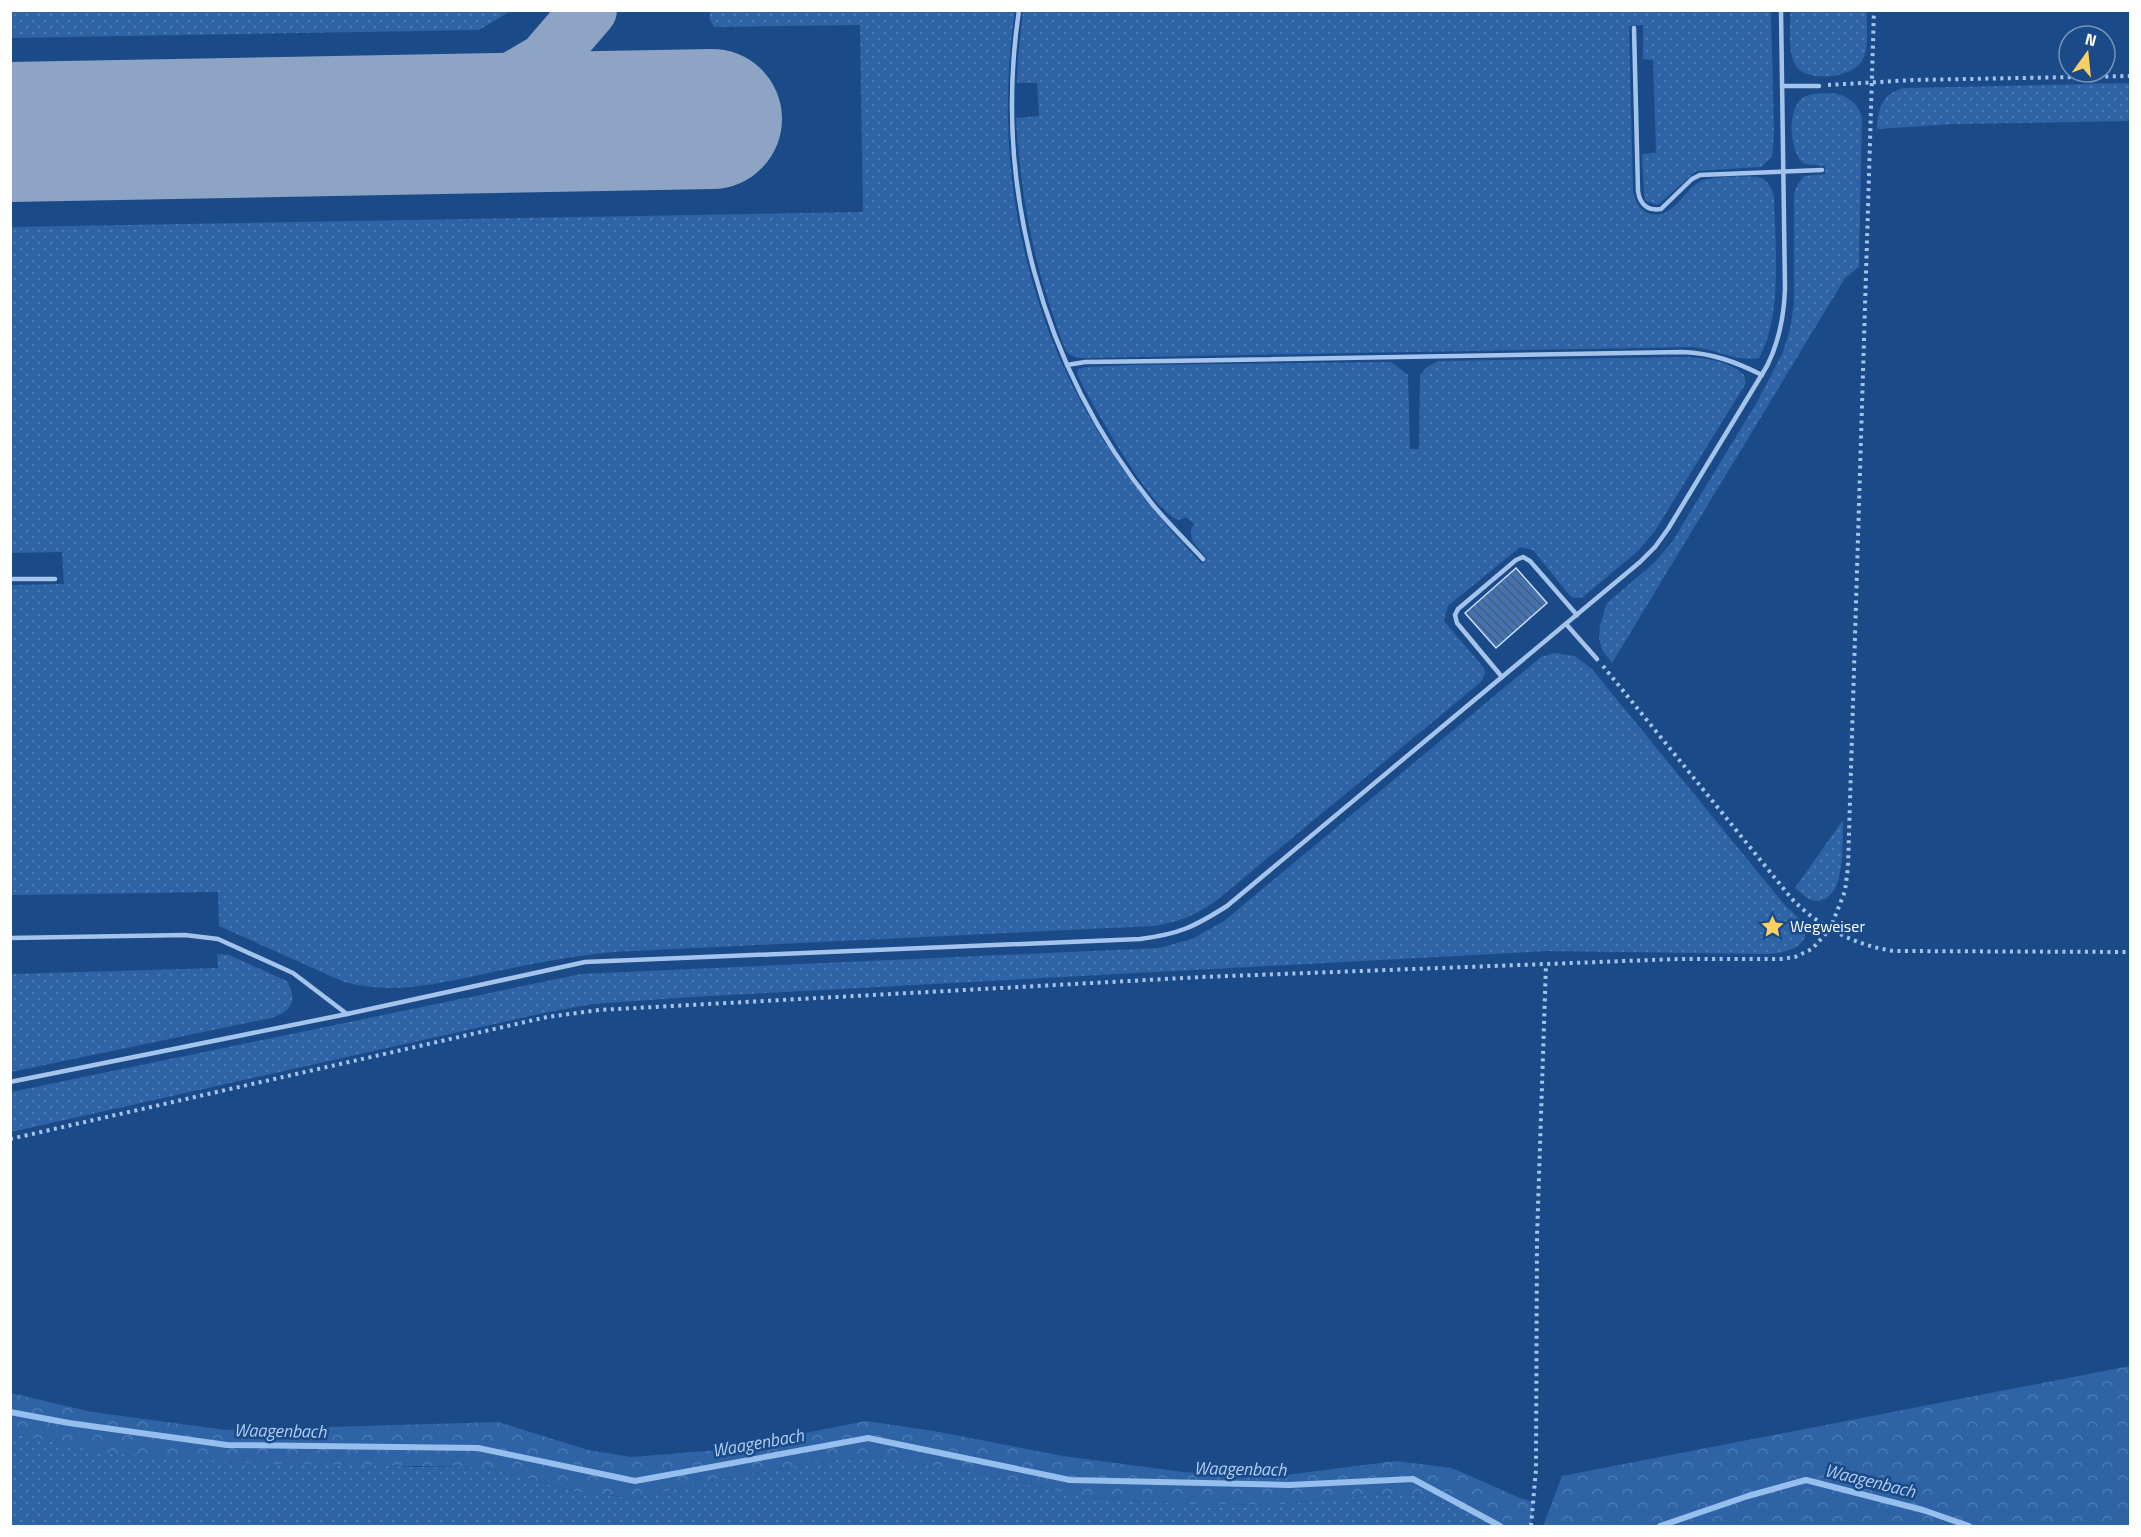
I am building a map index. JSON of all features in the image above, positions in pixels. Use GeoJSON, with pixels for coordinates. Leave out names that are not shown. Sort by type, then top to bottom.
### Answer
{"type":"FeatureCollection","features":[{"type":"Feature","properties":{"kind":"lane"},"geometry":{"type":"LineString","coordinates":[[1019,10],[1011,104],[1017,187],[1026,237],[1050,324],[1067,365],[1095,420],[1153,505],[1203,559]]}},
{"type":"Feature","properties":{"kind":"lane"},"geometry":{"type":"LineString","coordinates":[[10,1082],[346,1014],[585,962],[1140,939],[1172,934],[1201,923],[1227,906],[1577,615],[1640,562],[1662,538],[1762,375],[1774,349],[1784,312],[1781,10]]}},
{"type":"Feature","properties":{"kind":"lane"},"geometry":{"type":"LineString","coordinates":[[1634,28],[1638,191],[1642,204],[1650,209],[1661,209],[1692,179],[1700,175],[1822,170]]}},
{"type":"Feature","properties":{"kind":"lane"},"geometry":{"type":"LineString","coordinates":[[1782,86],[1819,86]]}},
{"type":"Feature","properties":{"kind":"lane"},"geometry":{"type":"LineString","coordinates":[[1067,365],[1085,362],[1683,352],[1717,356],[1762,375]]}},
{"type":"Feature","properties":{"kind":"lane"},"geometry":{"type":"LineString","coordinates":[[1502,677],[1456,620],[1456,611],[1474,595],[1519,558],[1525,558],[1577,615]]}},
{"type":"Feature","properties":{"kind":"lane"},"geometry":{"type":"LineString","coordinates":[[10,579],[55,579]]}},
{"type":"Feature","properties":{"kind":"lane"},"geometry":{"type":"LineString","coordinates":[[1566,624],[1597,659]]}},
{"type":"Feature","properties":{"kind":"lane"},"geometry":{"type":"LineString","coordinates":[[10,938],[185,934],[218,939],[293,973],[346,1014]]}},
{"type":"Feature","properties":{"kind":"path"},"geometry":{"type":"LineString","coordinates":[[10,1138],[547,1017],[599,1010],[1202,977],[1678,959],[1781,959],[1796,957],[1812,949],[1830,930],[1845,891],[1848,867],[1875,10]]}},
{"type":"Feature","properties":{"kind":"path"},"geometry":{"type":"LineString","coordinates":[[1819,86],[1912,80],[2130,76]]}},
{"type":"Feature","properties":{"kind":"path"},"geometry":{"type":"LineString","coordinates":[[1597,659],[1792,899],[1830,930],[1865,944],[1894,951],[2130,952]]}},
{"type":"Feature","properties":{"kind":"path"},"geometry":{"type":"LineString","coordinates":[[1531,1527],[1536,1468],[1537,1237],[1546,964]]}},
{"type":"Feature","properties":{"kind":"green space"},"geometry":{"type":"Polygon","coordinates":[[[10,11],[511,11],[479,30],[11,38],[10,11]]]}},
{"type":"Feature","properties":{"kind":"green space"},"geometry":{"type":"Polygon","coordinates":[[[710,11],[1015,11],[1009,60],[1010,160],[1016,210],[1026,260],[1040,308],[1058,355],[1092,422],[1120,465],[1151,506],[1202,564],[1207,558],[1192,538],[1194,524],[1186,517],[1179,520],[1168,513],[1139,478],[1095,407],[1077,374],[1078,369],[1133,365],[1391,362],[1408,375],[1410,449],[1419,449],[1420,375],[1427,367],[1438,361],[1694,357],[1732,366],[1744,375],[1746,383],[1655,531],[1638,551],[1583,597],[1575,598],[1570,596],[1533,550],[1520,547],[1448,606],[1444,621],[1484,668],[1485,674],[1481,682],[1217,900],[1195,914],[1180,920],[1154,926],[612,952],[421,986],[383,988],[344,982],[219,926],[218,892],[11,895],[11,585],[64,584],[62,552],[11,553],[11,227],[863,212],[860,25],[714,27],[710,20],[710,11]]]}},
{"type":"Feature","properties":{"kind":"green space"},"geometry":{"type":"Polygon","coordinates":[[[1023,11],[1771,11],[1774,135],[1772,157],[1761,167],[1696,171],[1658,205],[1646,201],[1644,196],[1642,154],[1656,153],[1653,60],[1643,59],[1643,25],[1629,26],[1633,191],[1640,207],[1656,215],[1664,213],[1677,204],[1695,185],[1712,178],[1761,178],[1772,190],[1776,279],[1775,301],[1767,341],[1759,358],[1752,359],[1693,347],[1080,358],[1072,356],[1066,351],[1055,322],[1038,265],[1026,208],[1016,118],[1039,116],[1037,83],[1017,83],[1023,11]]]}},
{"type":"Feature","properties":{"kind":"green space"},"geometry":{"type":"Polygon","coordinates":[[[1790,11],[1867,11],[1867,43],[1862,61],[1857,67],[1840,75],[1819,76],[1802,71],[1796,66],[1791,53],[1790,11]]]}},
{"type":"Feature","properties":{"kind":"green space"},"geometry":{"type":"Polygon","coordinates":[[[2130,83],[2130,121],[1954,124],[1877,129],[1883,102],[1891,93],[1905,88],[2130,83]]]}},
{"type":"Feature","properties":{"kind":"green space"},"geometry":{"type":"Polygon","coordinates":[[[1832,93],[1851,100],[1862,117],[1859,267],[1845,278],[1612,663],[1602,650],[1599,638],[1600,625],[1607,603],[1654,563],[1672,542],[1757,402],[1783,352],[1794,304],[1794,193],[1804,176],[1825,174],[1825,166],[1804,164],[1799,158],[1793,140],[1792,120],[1794,110],[1804,97],[1832,93]]]}},
{"type":"Feature","properties":{"kind":"green space"},"geometry":{"type":"Polygon","coordinates":[[[1554,653],[1575,656],[1592,669],[1783,903],[1799,919],[1805,933],[1801,944],[1789,950],[1768,954],[1548,951],[593,1004],[548,1012],[11,1132],[11,1092],[581,974],[1159,948],[1192,939],[1224,921],[1541,657],[1554,653]]]}},
{"type":"Feature","properties":{"kind":"green space"},"geometry":{"type":"Polygon","coordinates":[[[1843,820],[1842,857],[1837,884],[1831,894],[1822,900],[1810,900],[1795,888],[1843,820]]]}},
{"type":"Feature","properties":{"kind":"green space"},"geometry":{"type":"Polygon","coordinates":[[[217,954],[229,955],[287,981],[292,994],[291,1004],[284,1012],[271,1018],[11,1072],[11,974],[218,968],[217,954]]]}},
{"type":"Feature","properties":{"kind":"green space"},"geometry":{"type":"Polygon","coordinates":[[[2130,1366],[2130,1526],[1543,1526],[1562,1476],[2130,1366]]]}},
{"type":"Feature","properties":{"kind":"green space"},"geometry":{"type":"Polygon","coordinates":[[[11,1393],[92,1412],[226,1430],[498,1422],[588,1450],[631,1457],[719,1450],[866,1421],[934,1431],[1063,1456],[1183,1472],[1270,1477],[1396,1461],[1452,1468],[1533,1502],[1531,1526],[1498,1526],[1459,1507],[1415,1494],[1366,1495],[1275,1505],[1191,1504],[1091,1498],[970,1472],[872,1456],[719,1479],[635,1498],[578,1492],[483,1467],[262,1464],[102,1453],[11,1433],[11,1393]]]}},
{"type":"Feature","properties":{"kind":"green space"},"geometry":{"type":"Polygon","coordinates":[[[11,1433],[102,1453],[415,1467],[483,1467],[578,1492],[635,1498],[719,1479],[872,1456],[970,1472],[1091,1498],[1191,1504],[1275,1505],[1366,1495],[1415,1494],[1459,1507],[1498,1526],[11,1526],[11,1433]]]}},
{"type":"Feature","properties":{"kind":"building"},"geometry":{"type":"Polygon","coordinates":[[[1516,568],[1547,603],[1496,648],[1465,613],[1516,568]]]}},
{"type":"Feature","properties":{"kind":"waterway","name":"Waagenbach"},"geometry":{"type":"LineString","coordinates":[[10,1412],[69,1423],[227,1445],[478,1448],[635,1481],[868,1438],[1070,1480],[1289,1485],[1413,1479],[1500,1526]]}},
{"type":"Feature","properties":{"kind":"waterway","name":"Waagenbach"},"geometry":{"type":"LineString","coordinates":[[1660,1526],[1748,1496],[1806,1480],[1923,1510],[1969,1526]]}},
{"type":"Feature","properties":{"kind":"taxiway"},"geometry":{"type":"LineString","coordinates":[[400,125],[480,99],[545,61],[589,10]]}},
{"type":"Feature","properties":{"kind":"runway"},"geometry":{"type":"LineString","coordinates":[[10,132],[712,119]]}},
{"type":"Feature","properties":{"kind":"place","name":"Wegweiser"},"geometry":{"type":"Point","coordinates":[1772,926]}}]}
